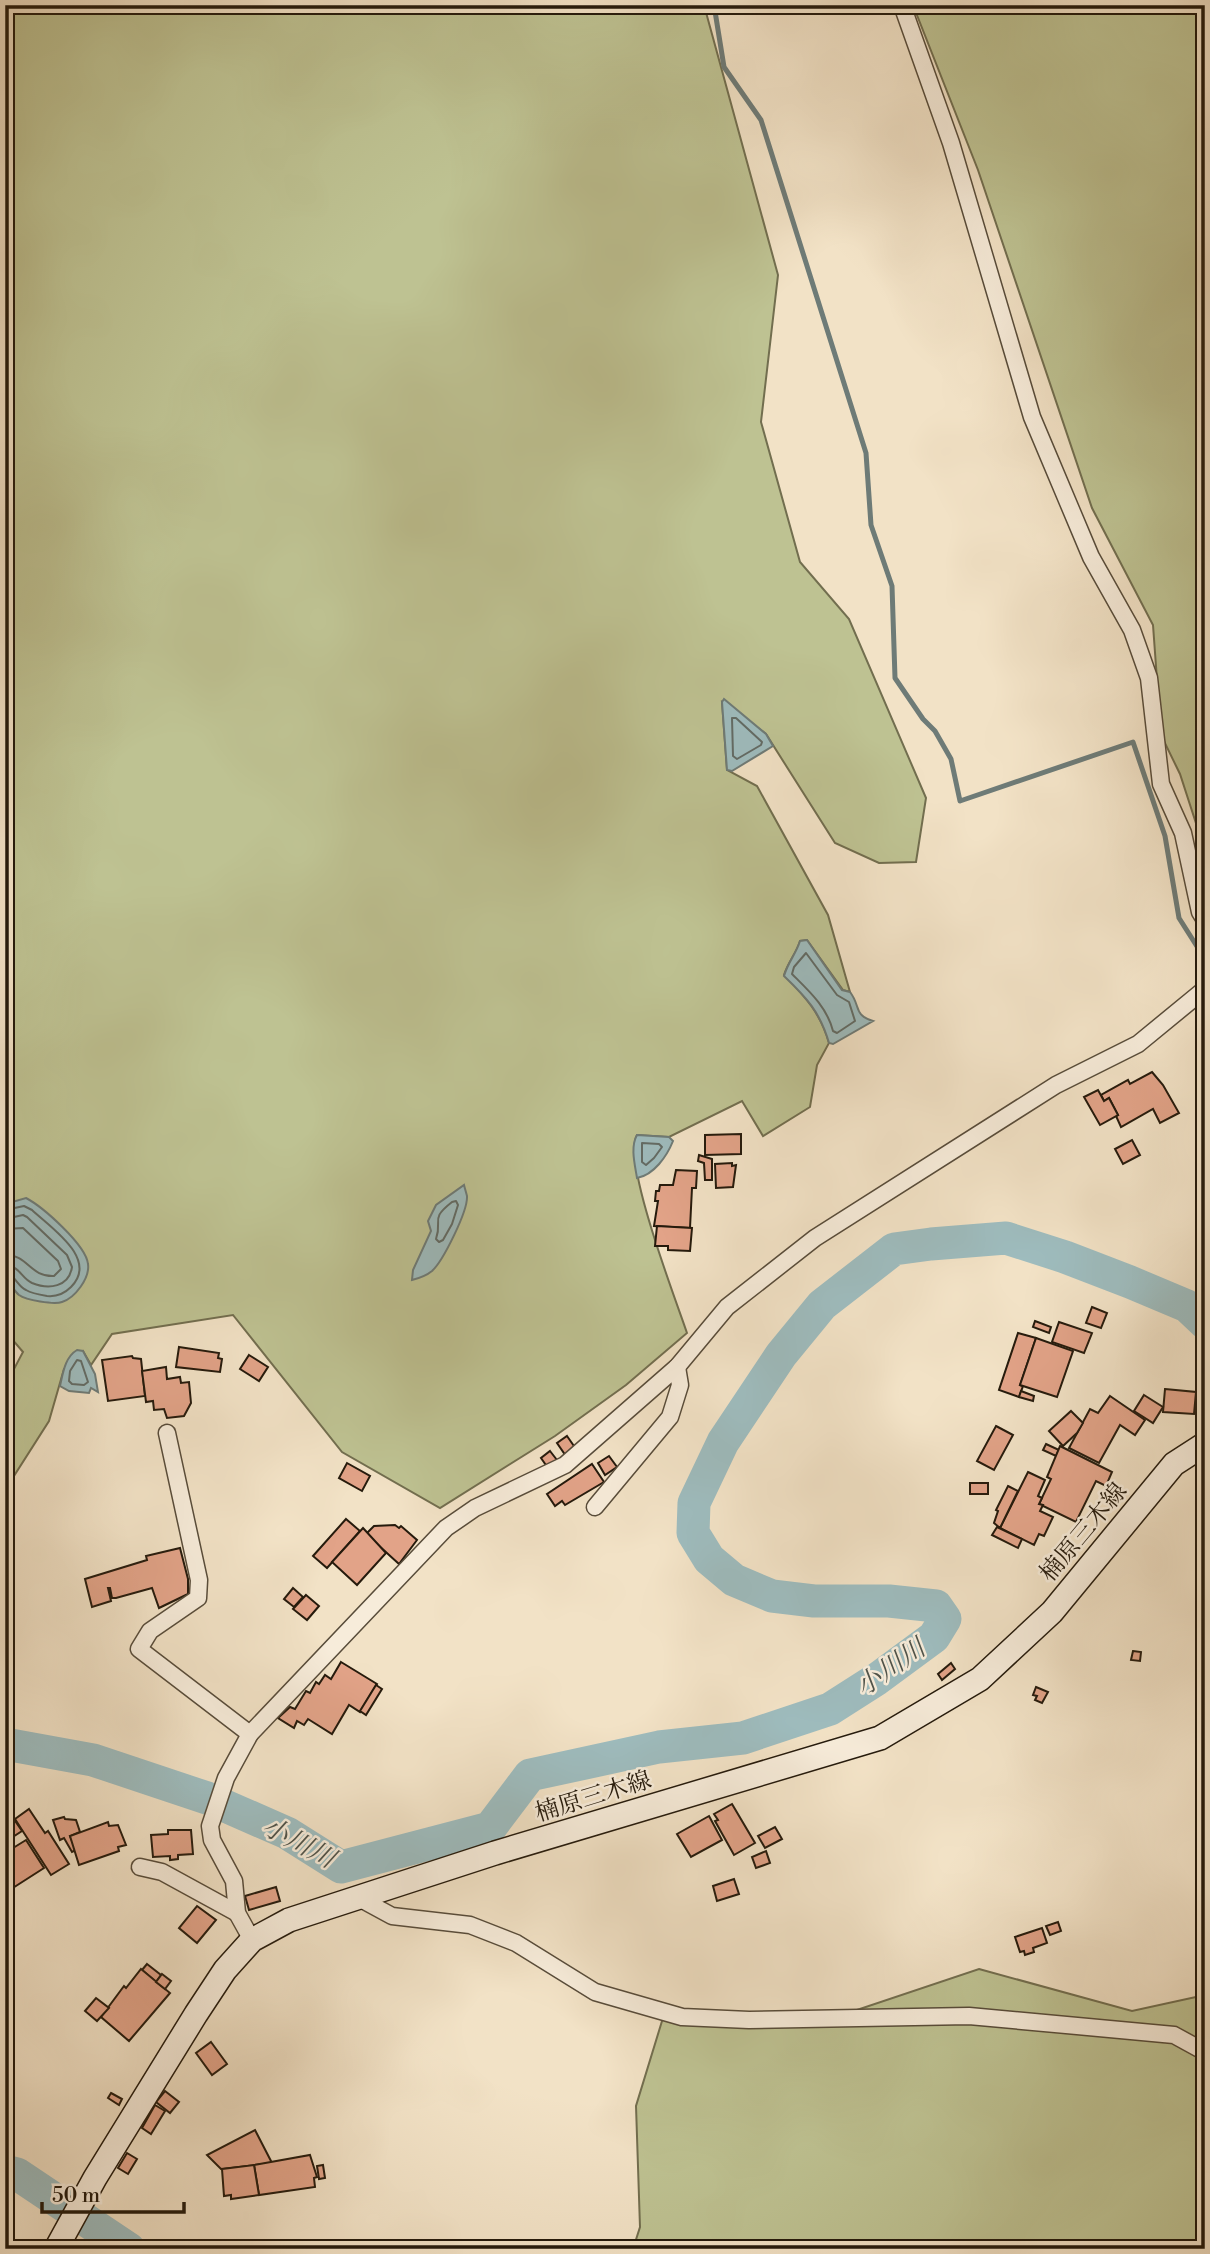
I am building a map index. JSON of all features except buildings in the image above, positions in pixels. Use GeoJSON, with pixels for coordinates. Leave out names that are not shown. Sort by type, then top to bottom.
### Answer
{"type":"FeatureCollection","features":[{"type":"Feature","properties":{"kind":"main road","name":"楠原三木線"},"geometry":{"type":"LineString","coordinates":[[56,2249],[88,2191],[210,1992],[251,1940],[289,1920],[495,1853],[880,1738],[980,1679],[1052,1612],[1174,1464],[1205,1444]]}},
{"type":"Feature","properties":{"kind":"street"},"geometry":{"type":"LineString","coordinates":[[902,5],[951,143],[1032,417],[1091,557],[1132,630],[1149,678],[1161,784],[1183,833],[1200,912],[1205,920]]}},
{"type":"Feature","properties":{"kind":"street"},"geometry":{"type":"LineString","coordinates":[[251,1940],[237,1913],[234,1881],[212,1840],[210,1826],[226,1778],[250,1734],[446,1528],[475,1508],[565,1465],[677,1367],[727,1307],[815,1238],[1056,1085],[1138,1044],[1204,990]]}},
{"type":"Feature","properties":{"kind":"street"},"geometry":{"type":"LineString","coordinates":[[595,1507],[670,1417],[680,1385],[677,1367]]}},
{"type":"Feature","properties":{"kind":"street"},"geometry":{"type":"LineString","coordinates":[[167,1433],[199,1580],[198,1598],[150,1631],[139,1649],[250,1734]]}},
{"type":"Feature","properties":{"kind":"street"},"geometry":{"type":"LineString","coordinates":[[140,1867],[162,1872],[237,1913]]}},
{"type":"Feature","properties":{"kind":"street"},"geometry":{"type":"LineString","coordinates":[[357,1898],[392,1916],[470,1925],[516,1943],[596,1992],[682,2017],[749,2020],[969,2015],[1174,2035],[1205,2052]]}},
{"type":"Feature","properties":{"kind":"green space"},"geometry":{"type":"Polygon","coordinates":[[[5,5],[704,5],[778,275],[761,422],[800,562],[849,619],[926,798],[916,862],[879,863],[835,843],[766,734],[722,702],[727,770],[757,786],[828,915],[850,992],[843,990],[807,940],[800,941],[784,975],[811,1006],[822,1023],[829,1043],[817,1065],[810,1107],[763,1136],[742,1101],[669,1137],[637,1135],[634,1150],[643,1200],[687,1333],[626,1385],[555,1436],[440,1508],[342,1452],[233,1315],[112,1334],[91,1365],[83,1351],[64,1369],[49,1421],[5,1490],[5,1386],[23,1352],[5,1331],[5,5]]]}},
{"type":"Feature","properties":{"kind":"green space"},"geometry":{"type":"Polygon","coordinates":[[[913,5],[1205,5],[1205,851],[1180,774],[1161,735],[1153,625],[1092,508],[978,170],[913,5]]]}},
{"type":"Feature","properties":{"kind":"green space"},"geometry":{"type":"Polygon","coordinates":[[[979,1969],[1132,2011],[1205,1995],[1205,2249],[633,2249],[640,2227],[636,2106],[666,2008],[833,2018],[979,1969]]]}},
{"type":"Feature","properties":{"kind":"water"},"geometry":{"type":"Polygon","coordinates":[[[724,699],[766,734],[773,746],[732,771],[727,770],[722,702],[724,699]]]}},
{"type":"Feature","properties":{"kind":"water"},"geometry":{"type":"Polygon","coordinates":[[[807,940],[842,990],[850,992],[860,1013],[873,1021],[833,1044],[829,1043],[812,1006],[784,976],[800,941],[807,940]]]}},
{"type":"Feature","properties":{"kind":"water"},"geometry":{"type":"Polygon","coordinates":[[[637,1135],[669,1137],[673,1141],[659,1164],[649,1173],[637,1178],[633,1150],[637,1135]]]}},
{"type":"Feature","properties":{"kind":"water"},"geometry":{"type":"Polygon","coordinates":[[[464,1185],[466,1203],[448,1247],[432,1271],[412,1280],[413,1270],[431,1231],[428,1221],[436,1205],[464,1185]]]}},
{"type":"Feature","properties":{"kind":"water"},"geometry":{"type":"Polygon","coordinates":[[[26,1198],[63,1227],[80,1247],[88,1264],[87,1275],[81,1287],[62,1302],[23,1297],[5,1279],[5,1204],[26,1198]]]}},
{"type":"Feature","properties":{"kind":"water"},"geometry":{"type":"Polygon","coordinates":[[[77,1350],[83,1351],[95,1374],[98,1392],[91,1388],[89,1393],[69,1391],[60,1386],[67,1361],[77,1350]]]}},
{"type":"Feature","properties":{"kind":"waterway"},"geometry":{"type":"LineString","coordinates":[[714,5],[724,67],[761,120],[866,453],[871,525],[892,586],[895,678],[923,719],[935,731],[951,759],[960,801],[1133,742],[1165,836],[1179,918],[1205,959]]}},
{"type":"Feature","properties":{"kind":"waterway","name":"小川川"},"geometry":{"type":"LineString","coordinates":[[5,1744],[93,1760],[207,1798],[287,1833],[341,1867],[490,1828],[530,1775],[659,1747],[743,1738],[830,1709],[934,1637],[945,1619],[936,1606],[889,1601],[814,1601],[772,1596],[734,1580],[709,1559],[693,1533],[694,1503],[723,1442],[781,1355],[822,1305],[894,1249],[1006,1238],[1065,1257],[1187,1306],[1205,1323]]}},
{"type":"Feature","properties":{"kind":"waterway"},"geometry":{"type":"LineString","coordinates":[[1187,1306],[1205,1286]]}},
{"type":"Feature","properties":{"kind":"waterway","name":"小川川"},"geometry":{"type":"LineString","coordinates":[[5,2171],[17,2174],[129,2249]]}}]}
